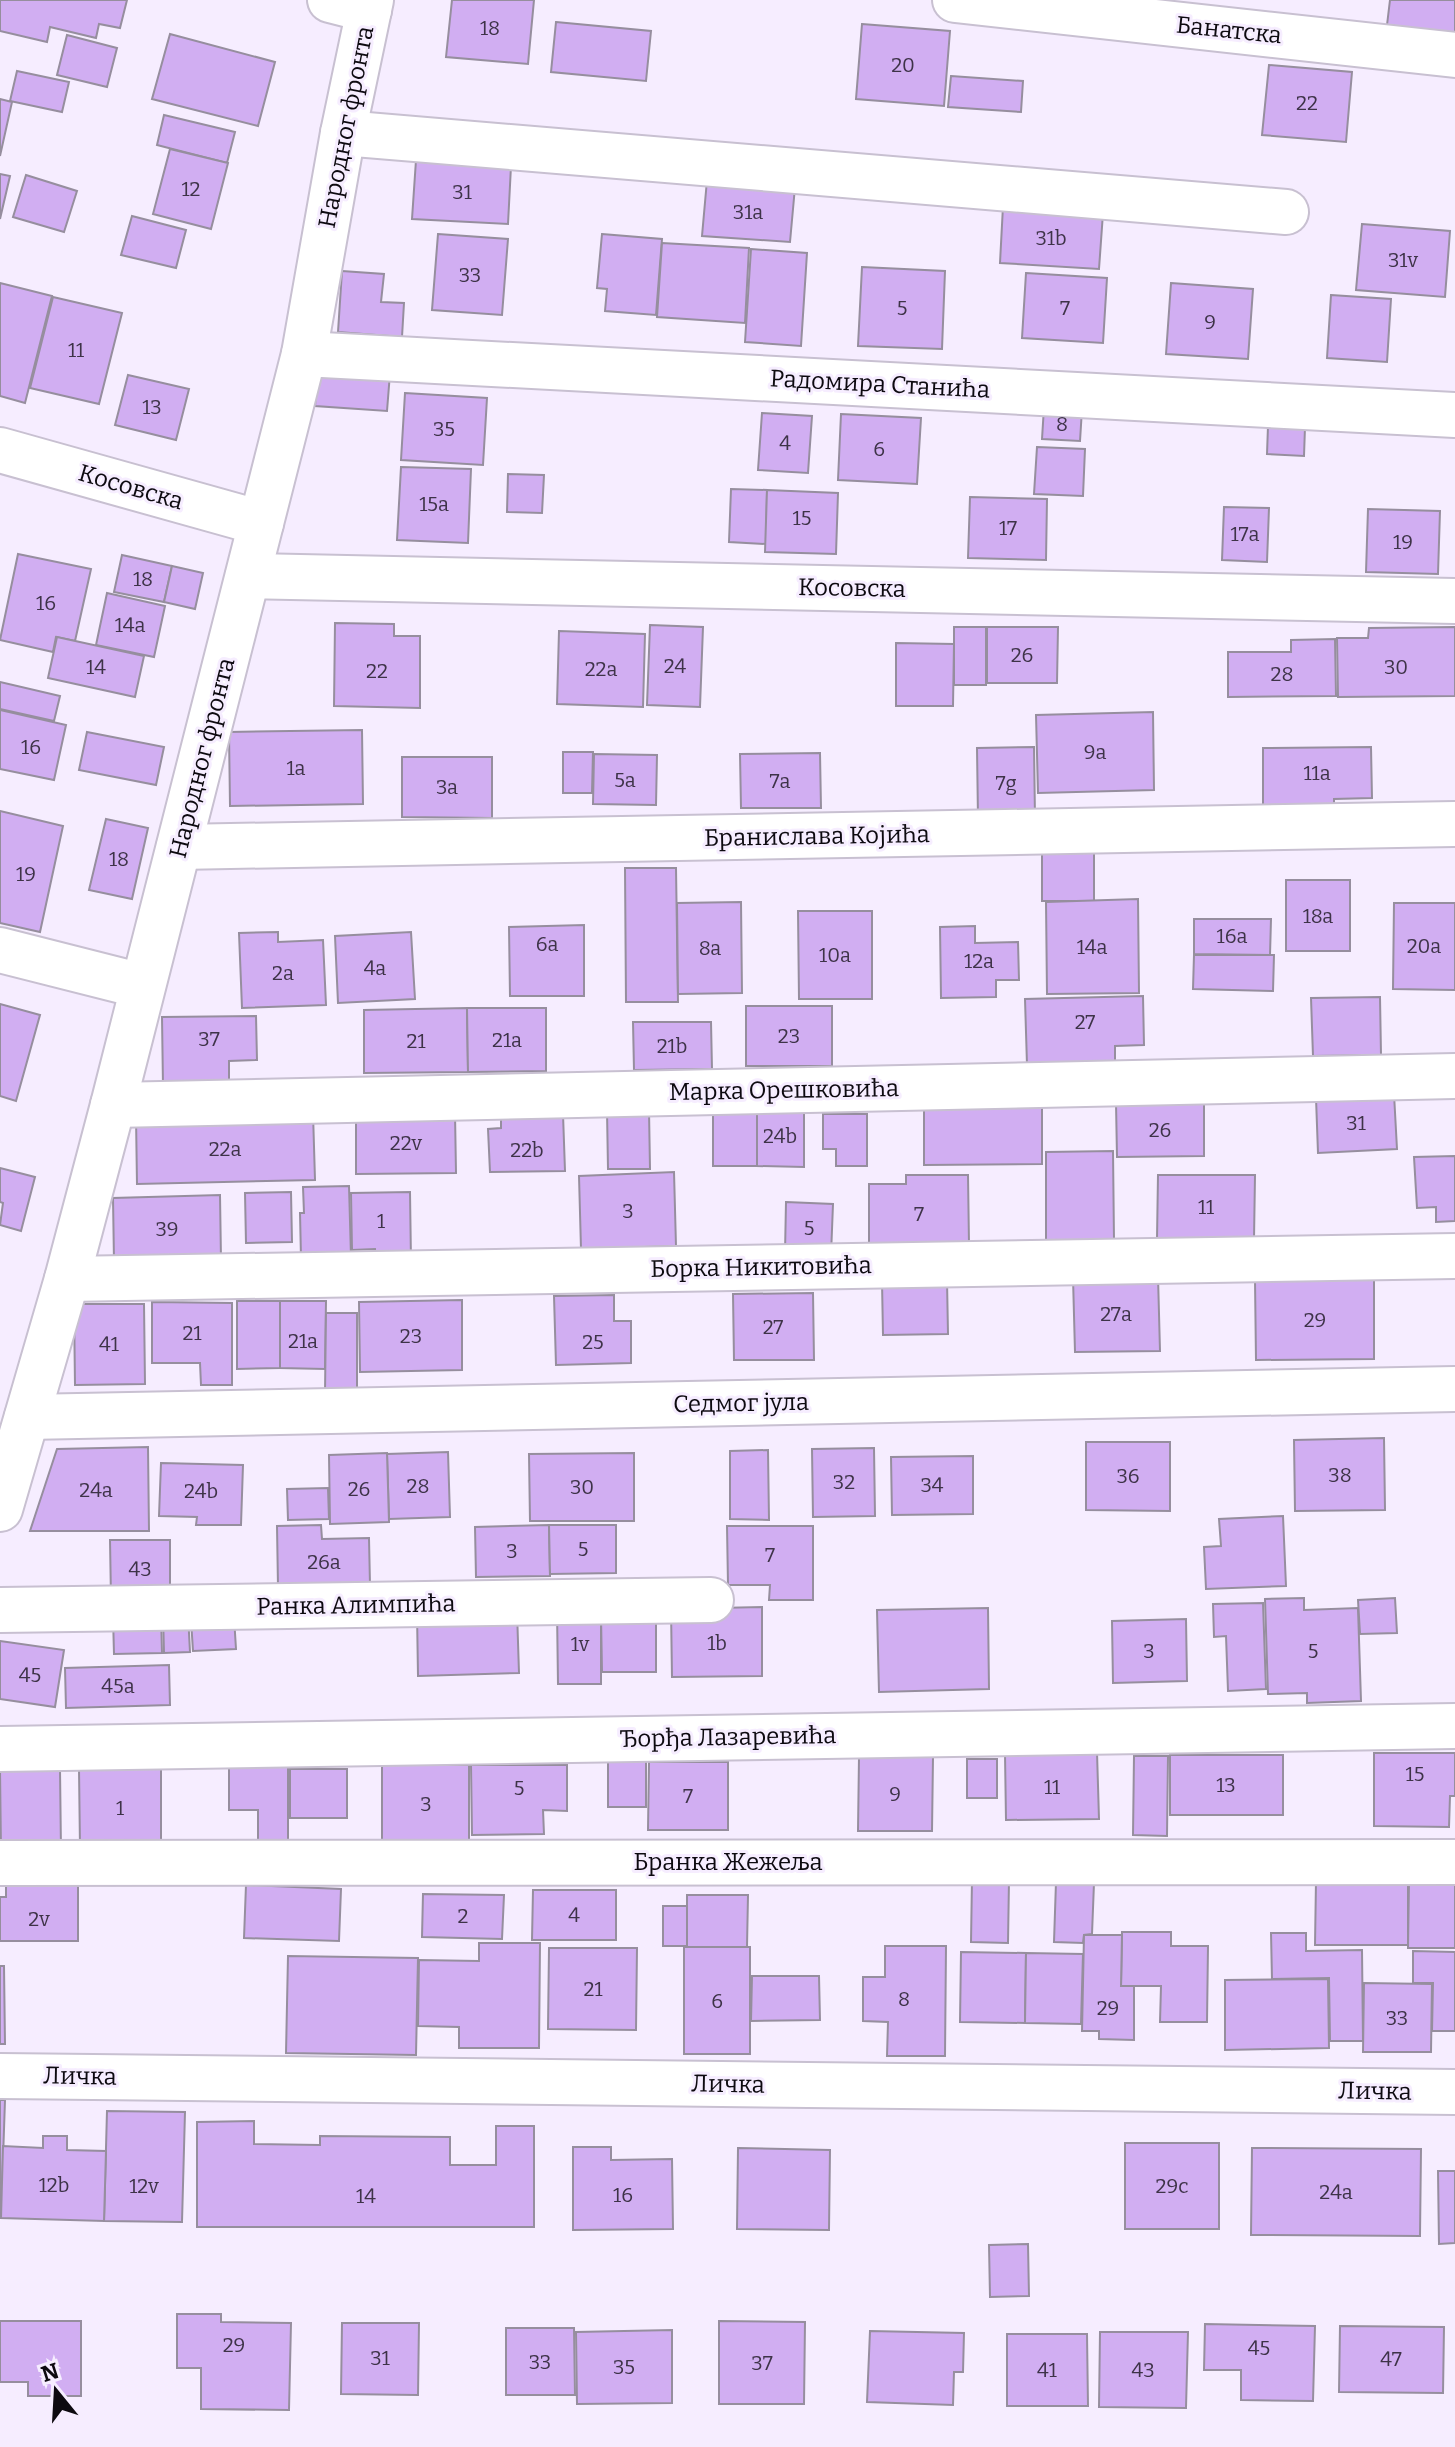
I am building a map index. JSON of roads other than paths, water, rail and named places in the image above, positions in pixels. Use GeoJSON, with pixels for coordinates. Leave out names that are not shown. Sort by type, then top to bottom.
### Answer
{"type":"FeatureCollection","features":[{"type":"Feature","properties":{"kind":"street","name":"Банатска"},"geometry":{"type":"LineString","coordinates":[[955,0],[1455,55]]}},
{"type":"Feature","properties":{"kind":"street","name":"Народног фронта"},"geometry":{"type":"LineString","coordinates":[[2,1498],[67,1279],[113,1105],[304,354],[343,133],[357,3]]}},
{"type":"Feature","properties":{"kind":"street"},"geometry":{"type":"LineString","coordinates":[[343,133],[1286,212]]}},
{"type":"Feature","properties":{"kind":"street","name":"Радомира Станића"},"geometry":{"type":"LineString","coordinates":[[304,354],[1455,415]]}},
{"type":"Feature","properties":{"kind":"street","name":"Косовска"},"geometry":{"type":"LineString","coordinates":[[0,450],[261,523]]}},
{"type":"Feature","properties":{"kind":"street","name":"Косовска"},"geometry":{"type":"LineString","coordinates":[[248,576],[1455,601]]}},
{"type":"Feature","properties":{"kind":"street","name":"Бранислава Којића"},"geometry":{"type":"LineString","coordinates":[[179,847],[1455,824]]}},
{"type":"Feature","properties":{"kind":"street"},"geometry":{"type":"LineString","coordinates":[[0,950],[142,986]]}},
{"type":"Feature","properties":{"kind":"street","name":"Марка Орешковића"},"geometry":{"type":"LineString","coordinates":[[113,1105],[1455,1076]]}},
{"type":"Feature","properties":{"kind":"street","name":"Борка Никитовића"},"geometry":{"type":"LineString","coordinates":[[67,1279],[1455,1256]]}},
{"type":"Feature","properties":{"kind":"street","name":"Седмог јула"},"geometry":{"type":"LineString","coordinates":[[27,1417],[1455,1389]]}},
{"type":"Feature","properties":{"kind":"street","name":"Ранка Алимпића"},"geometry":{"type":"LineString","coordinates":[[0,1610],[711,1600]]}},
{"type":"Feature","properties":{"kind":"street","name":"Ђорђа Лазаревића"},"geometry":{"type":"LineString","coordinates":[[0,1749],[1455,1726]]}},
{"type":"Feature","properties":{"kind":"street","name":"Бранка Жежеља"},"geometry":{"type":"LineString","coordinates":[[0,1863],[1455,1862]]}},
{"type":"Feature","properties":{"kind":"street","name":"Личка"},"geometry":{"type":"LineString","coordinates":[[0,2076],[1455,2092]]}}]}
